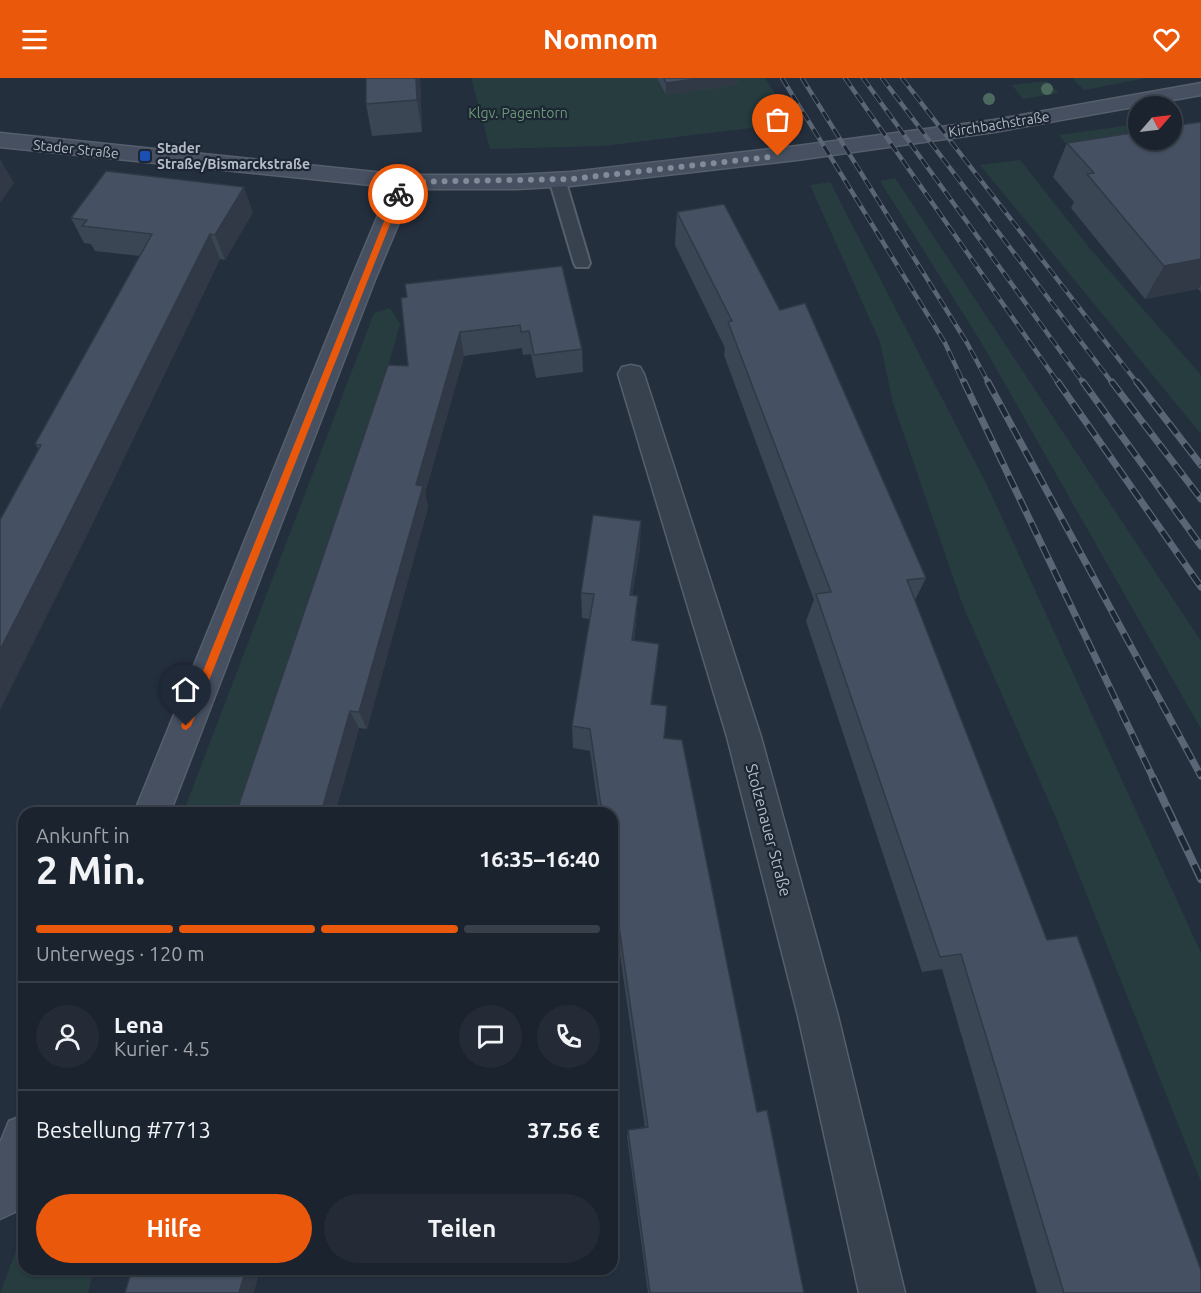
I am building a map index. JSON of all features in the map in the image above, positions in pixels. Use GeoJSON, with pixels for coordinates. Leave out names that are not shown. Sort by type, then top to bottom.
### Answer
{"type":"FeatureCollection","features":[{"type":"Feature","properties":{"kind":"main road","name":"Kirchbachstraße"},"geometry":{"type":"LineString","coordinates":[[797,153],[994,126],[1201,89]]}},
{"type":"Feature","properties":{"kind":"main road","name":"Stader Straße"},"geometry":{"type":"LineString","coordinates":[[0,140],[404,182],[557,180],[797,153]]}},
{"type":"Feature","properties":{"kind":"main road"},"geometry":{"type":"LineString","coordinates":[[154,807],[357,292],[404,182]]}},
{"type":"Feature","properties":{"kind":"main road"},"geometry":{"type":"LineString","coordinates":[[0,1197],[18,1151]]}},
{"type":"Feature","properties":{"kind":"street","name":"Stolzenauer Straße"},"geometry":{"type":"LineString","coordinates":[[631,374],[744,737],[818,1016],[882,1293]]}},
{"type":"Feature","properties":{"kind":"lane"},"geometry":{"type":"LineString","coordinates":[[557,180],[582,263]]}},
{"type":"Feature","properties":{"kind":"green space","name":"Klgv. Pagentorn"},"geometry":{"type":"Polygon","coordinates":[[[471,78],[765,78],[794,123],[603,146],[490,149],[471,78]]]}},
{"type":"Feature","properties":{"kind":"green space"},"geometry":{"type":"Polygon","coordinates":[[[1072,78],[1147,78],[1084,90],[1072,78]]]}},
{"type":"Feature","properties":{"kind":"green space"},"geometry":{"type":"Polygon","coordinates":[[[1047,81],[1059,93],[1023,99],[1012,85],[1047,81]]]}},
{"type":"Feature","properties":{"kind":"green space"},"geometry":{"type":"Polygon","coordinates":[[[1128,125],[1128,141],[1071,150],[1059,135],[1128,125]]]}},
{"type":"Feature","properties":{"kind":"green space"},"geometry":{"type":"Polygon","coordinates":[[[1020,160],[1092,251],[1201,375],[1201,434],[980,165],[1020,160]]]}},
{"type":"Feature","properties":{"kind":"green space"},"geometry":{"type":"Polygon","coordinates":[[[895,178],[1201,641],[1201,729],[981,342],[880,181],[895,178]]]}},
{"type":"Feature","properties":{"kind":"green space"},"geometry":{"type":"Polygon","coordinates":[[[830,182],[987,485],[1201,953],[1201,1182],[1057,820],[963,606],[893,403],[880,342],[810,185],[830,182]]]}},
{"type":"Feature","properties":{"kind":"green space"},"geometry":{"type":"Polygon","coordinates":[[[390,308],[400,324],[384,381],[242,807],[185,807],[374,313],[390,308]]]}},
{"type":"Feature","properties":{"kind":"green space"},"geometry":{"type":"Polygon","coordinates":[[[18,1246],[18,1275],[92,1275],[88,1293],[0,1293],[18,1246]]]}},
{"type":"Feature","properties":{"kind":"building"},"geometry":{"type":"Polygon","coordinates":[[[366,78],[416,78],[417,100],[366,104],[366,78]]]}},
{"type":"Feature","properties":{"kind":"building"},"geometry":{"type":"Polygon","coordinates":[[[664,78],[703,78],[666,83],[664,78]]]}},
{"type":"Feature","properties":{"kind":"building"},"geometry":{"type":"Polygon","coordinates":[[[1201,122],[1201,259],[1164,266],[1087,174],[1094,173],[1067,143],[1128,134],[1128,150],[1182,150],[1182,125],[1201,122]]]}},
{"type":"Feature","properties":{"kind":"building"},"geometry":{"type":"Polygon","coordinates":[[[106,171],[244,187],[215,235],[210,234],[0,650],[0,520],[41,445],[35,444],[152,234],[82,226],[87,220],[71,218],[106,171]]]}},
{"type":"Feature","properties":{"kind":"building"},"geometry":{"type":"Polygon","coordinates":[[[724,204],[780,310],[805,303],[926,578],[907,580],[1047,940],[1077,936],[1201,1270],[1201,1293],[1064,1293],[961,954],[940,957],[816,594],[831,592],[728,322],[732,321],[677,212],[724,204]]]}},
{"type":"Feature","properties":{"kind":"building"},"geometry":{"type":"Polygon","coordinates":[[[562,266],[582,349],[534,355],[529,331],[521,332],[520,325],[460,332],[416,485],[423,486],[359,712],[350,711],[323,807],[238,807],[388,365],[408,366],[401,298],[407,297],[405,284],[562,266]]]}},
{"type":"Feature","properties":{"kind":"building"},"geometry":{"type":"Polygon","coordinates":[[[593,515],[641,521],[630,595],[638,596],[632,640],[659,644],[651,704],[667,706],[664,738],[682,740],[757,1112],[767,1110],[804,1293],[650,1293],[628,1130],[648,1127],[618,920],[618,807],[601,807],[590,729],[572,726],[594,594],[581,593],[593,515]]]}},
{"type":"Feature","properties":{"kind":"building"},"geometry":{"type":"Polygon","coordinates":[[[130,1275],[244,1275],[239,1293],[125,1293],[130,1275]]]}},
{"type":"Feature","properties":{"kind":"railway"},"geometry":{"type":"LineString","coordinates":[[782,78],[945,343],[964,384]]}},
{"type":"Feature","properties":{"kind":"railway"},"geometry":{"type":"LineString","coordinates":[[802,78],[967,343],[989,384]]}},
{"type":"Feature","properties":{"kind":"railway"},"geometry":{"type":"LineString","coordinates":[[845,78],[1059,384]]}},
{"type":"Feature","properties":{"kind":"railway"},"geometry":{"type":"LineString","coordinates":[[863,78],[1084,384]]}},
{"type":"Feature","properties":{"kind":"railway"},"geometry":{"type":"LineString","coordinates":[[882,78],[1113,384]]}},
{"type":"Feature","properties":{"kind":"railway"},"geometry":{"type":"LineString","coordinates":[[902,78],[1138,384]]}},
{"type":"Feature","properties":{"kind":"railway"},"geometry":{"type":"LineString","coordinates":[[964,382],[1154,780]]}},
{"type":"Feature","properties":{"kind":"railway"},"geometry":{"type":"LineString","coordinates":[[988,382],[1201,776]]}},
{"type":"Feature","properties":{"kind":"railway"},"geometry":{"type":"LineString","coordinates":[[1058,382],[1201,587]]}},
{"type":"Feature","properties":{"kind":"railway"},"geometry":{"type":"LineString","coordinates":[[1083,382],[1201,546]]}},
{"type":"Feature","properties":{"kind":"railway"},"geometry":{"type":"LineString","coordinates":[[1112,382],[1201,499]]}},
{"type":"Feature","properties":{"kind":"railway"},"geometry":{"type":"LineString","coordinates":[[1137,382],[1201,465]]}},
{"type":"Feature","properties":{"kind":"railway"},"geometry":{"type":"LineString","coordinates":[[1153,778],[1201,879]]}},
{"type":"Feature","properties":{"kind":"way so far"},"geometry":{"type":"LineString","coordinates":[[398,194],[404,182],[516,182],[571,179],[778,156]]}},
{"type":"Feature","properties":{"kind":"place","name":"Stader Straße/Bismarckstraße"},"geometry":{"type":"Point","coordinates":[145,156]}},
{"type":"Feature","properties":{"kind":"route"},"geometry":{"type":"LineString","coordinates":[[186,726],[398,194]]}}]}
